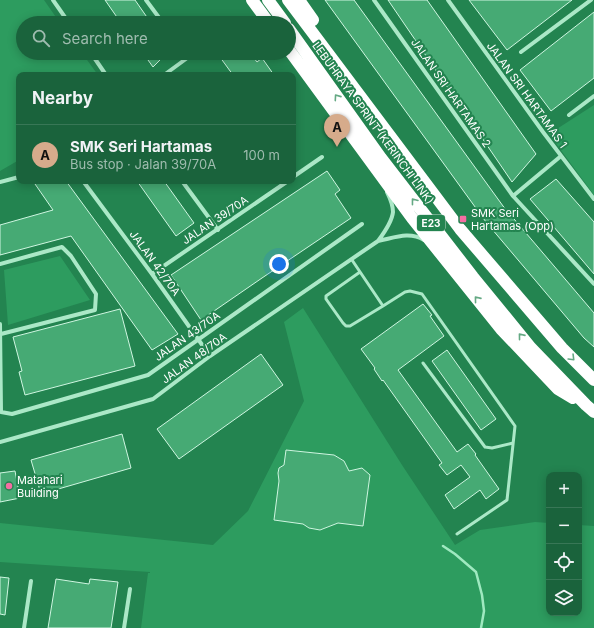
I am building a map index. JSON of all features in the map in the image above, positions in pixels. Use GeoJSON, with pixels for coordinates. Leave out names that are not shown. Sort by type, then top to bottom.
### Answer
{"type":"FeatureCollection","features":[{"type":"Feature","properties":{"kind":"highway"},"geometry":{"type":"LineString","coordinates":[[252,0],[264,16]]}},
{"type":"Feature","properties":{"kind":"highway"},"geometry":{"type":"LineString","coordinates":[[268,0],[280,16]]}},
{"type":"Feature","properties":{"kind":"highway","name":"LEBUHRAYA SPRINT (KERINCHI LINK)"},"geometry":{"type":"LineString","coordinates":[[288,0],[473,245],[562,348],[594,380]]}},
{"type":"Feature","properties":{"kind":"highway"},"geometry":{"type":"LineString","coordinates":[[299,0],[426,183]]}},
{"type":"Feature","properties":{"kind":"highway","name":"LEBUHRAYA SPRINT (KERINCHI LINK)"},"geometry":{"type":"LineString","coordinates":[[296,39],[381,158],[473,277],[532,348],[590,409]]}},
{"type":"Feature","properties":{"kind":"highway"},"geometry":{"type":"LineString","coordinates":[[296,60],[412,218],[501,329],[558,389],[590,409]]}},
{"type":"Feature","properties":{"kind":"street"},"geometry":{"type":"LineString","coordinates":[[53,0],[64,16]]}},
{"type":"Feature","properties":{"kind":"street"},"geometry":{"type":"LineString","coordinates":[[146,0],[158,16]]}},
{"type":"Feature","properties":{"kind":"street","name":"JALAN SRI HARTAMAS 2"},"geometry":{"type":"LineString","coordinates":[[374,0],[513,196],[594,284]]}},
{"type":"Feature","properties":{"kind":"street","name":"JALAN SRI HARTAMAS 1"},"geometry":{"type":"LineString","coordinates":[[448,0],[594,199]]}},
{"type":"Feature","properties":{"kind":"street"},"geometry":{"type":"LineString","coordinates":[[521,52],[591,0]]}},
{"type":"Feature","properties":{"kind":"street"},"geometry":{"type":"LineString","coordinates":[[96,60],[104,72]]}},
{"type":"Feature","properties":{"kind":"street"},"geometry":{"type":"LineString","coordinates":[[168,72],[185,60]]}},
{"type":"Feature","properties":{"kind":"street"},"geometry":{"type":"LineString","coordinates":[[569,114],[594,96]]}},
{"type":"Feature","properties":{"kind":"street"},"geometry":{"type":"LineString","coordinates":[[513,196],[561,156]]}},
{"type":"Feature","properties":{"kind":"street"},"geometry":{"type":"LineString","coordinates":[[296,175],[322,157]]}},
{"type":"Feature","properties":{"kind":"street","name":"JALAN 48/70A"},"geometry":{"type":"LineString","coordinates":[[0,442],[153,399],[210,356],[352,260],[378,241],[391,220],[393,212],[392,205],[380,175]]}},
{"type":"Feature","properties":{"kind":"street"},"geometry":{"type":"LineString","coordinates":[[0,182],[16,178]]}},
{"type":"Feature","properties":{"kind":"street","name":"JALAN 42/70A"},"geometry":{"type":"LineString","coordinates":[[85,184],[152,274],[210,356]]}},
{"type":"Feature","properties":{"kind":"street"},"geometry":{"type":"LineString","coordinates":[[184,184],[218,230]]}},
{"type":"Feature","properties":{"kind":"street","name":"JALAN 39/70A"},"geometry":{"type":"LineString","coordinates":[[152,274],[218,230],[281,185]]}},
{"type":"Feature","properties":{"kind":"street","name":"JALAN 43/70A"},"geometry":{"type":"LineString","coordinates":[[1,412],[12,414],[148,375],[362,224]]}},
{"type":"Feature","properties":{"kind":"street","name":"JALAN 48/70A"},"geometry":{"type":"LineString","coordinates":[[378,241],[410,235],[418,236],[438,250]]}},
{"type":"Feature","properties":{"kind":"street"},"geometry":{"type":"LineString","coordinates":[[0,264],[62,246],[71,256],[96,294],[95,310],[1,334]]}},
{"type":"Feature","properties":{"kind":"street"},"geometry":{"type":"LineString","coordinates":[[0,324],[1,412]]}},
{"type":"Feature","properties":{"kind":"street"},"geometry":{"type":"LineString","coordinates":[[24,628],[31,581]]}},
{"type":"Feature","properties":{"kind":"street"},"geometry":{"type":"LineString","coordinates":[[124,628],[130,589]]}},
{"type":"Feature","properties":{"kind":"lane"},"geometry":{"type":"LineString","coordinates":[[352,260],[384,306]]}},
{"type":"Feature","properties":{"kind":"lane"},"geometry":{"type":"LineString","coordinates":[[360,272],[326,296],[326,299],[342,323],[346,326],[350,326],[405,292],[410,291],[422,294],[515,426],[507,500],[457,534]]}},
{"type":"Feature","properties":{"kind":"lane"},"geometry":{"type":"LineString","coordinates":[[423,364],[485,447],[492,448],[513,443]]}},
{"type":"Feature","properties":{"kind":"green space"},"geometry":{"type":"Polygon","coordinates":[[[0,0],[44,0],[55,16],[16,16],[16,60],[87,60],[96,72],[16,72],[16,162],[0,171],[0,0]]]}},
{"type":"Feature","properties":{"kind":"green space"},"geometry":{"type":"Polygon","coordinates":[[[594,105],[594,195],[549,134],[594,105]]]}},
{"type":"Feature","properties":{"kind":"green space"},"geometry":{"type":"Polygon","coordinates":[[[60,256],[90,300],[8,325],[4,270],[60,256]]]}},
{"type":"Feature","properties":{"kind":"green space"},"geometry":{"type":"Polygon","coordinates":[[[303,308],[402,465],[455,545],[480,530],[535,522],[546,523],[546,616],[582,616],[582,525],[594,526],[594,628],[141,628],[148,573],[150,572],[0,562],[0,523],[213,545],[248,511],[304,401],[284,322],[303,308]],[[286,450],[284,465],[279,468],[278,473],[279,481],[274,520],[303,524],[310,528],[320,530],[338,523],[363,526],[370,475],[363,469],[349,471],[344,461],[334,455],[286,450]]]}},
{"type":"Feature","properties":{"kind":"building"},"geometry":{"type":"Polygon","coordinates":[[[105,0],[135,0],[146,16],[116,16],[105,0]]]}},
{"type":"Feature","properties":{"kind":"building"},"geometry":{"type":"Polygon","coordinates":[[[325,0],[354,0],[503,206],[594,313],[594,347],[584,338],[486,222],[325,0]]]}},
{"type":"Feature","properties":{"kind":"building"},"geometry":{"type":"Polygon","coordinates":[[[388,0],[427,0],[536,154],[512,182],[388,0]]]}},
{"type":"Feature","properties":{"kind":"building"},"geometry":{"type":"Polygon","coordinates":[[[469,0],[572,0],[507,50],[469,0]]]}},
{"type":"Feature","properties":{"kind":"building"},"geometry":{"type":"Polygon","coordinates":[[[594,12],[594,78],[551,111],[520,70],[594,12]]]}},
{"type":"Feature","properties":{"kind":"building"},"geometry":{"type":"Polygon","coordinates":[[[148,60],[160,60],[153,67],[148,60]]]}},
{"type":"Feature","properties":{"kind":"building"},"geometry":{"type":"Polygon","coordinates":[[[222,60],[255,60],[257,62],[263,60],[272,72],[231,72],[222,60]]]}},
{"type":"Feature","properties":{"kind":"building"},"geometry":{"type":"Polygon","coordinates":[[[327,171],[340,190],[335,194],[351,218],[201,320],[171,275],[327,171]]]}},
{"type":"Feature","properties":{"kind":"building"},"geometry":{"type":"Polygon","coordinates":[[[556,179],[594,222],[594,274],[530,199],[556,179]]]}},
{"type":"Feature","properties":{"kind":"building"},"geometry":{"type":"Polygon","coordinates":[[[35,184],[68,184],[178,334],[152,350],[71,236],[0,255],[0,225],[53,210],[35,184]]]}},
{"type":"Feature","properties":{"kind":"building"},"geometry":{"type":"Polygon","coordinates":[[[139,184],[166,184],[194,223],[176,236],[139,184]]]}},
{"type":"Feature","properties":{"kind":"building"},"geometry":{"type":"Polygon","coordinates":[[[423,304],[432,315],[430,316],[444,336],[398,370],[457,452],[468,444],[499,489],[486,499],[480,490],[454,509],[445,495],[470,477],[461,465],[447,475],[439,465],[442,463],[383,380],[382,381],[374,369],[375,368],[361,349],[423,304]]]}},
{"type":"Feature","properties":{"kind":"building"},"geometry":{"type":"Polygon","coordinates":[[[120,309],[135,366],[25,395],[19,372],[22,371],[13,337],[120,309]]]}},
{"type":"Feature","properties":{"kind":"building"},"geometry":{"type":"Polygon","coordinates":[[[447,350],[496,419],[481,430],[432,361],[447,350]]]}},
{"type":"Feature","properties":{"kind":"building"},"geometry":{"type":"Polygon","coordinates":[[[261,354],[283,385],[179,459],[157,429],[261,354]]]}},
{"type":"Feature","properties":{"kind":"building"},"geometry":{"type":"Polygon","coordinates":[[[122,434],[131,468],[41,494],[31,460],[122,434]]]}},
{"type":"Feature","properties":{"kind":"building"},"geometry":{"type":"Polygon","coordinates":[[[286,450],[334,455],[344,461],[349,471],[362,468],[370,475],[363,526],[338,523],[320,530],[309,528],[303,524],[274,520],[279,481],[278,473],[279,468],[284,465],[286,450]]]}},
{"type":"Feature","properties":{"kind":"building","name":"Matahari Building"},"geometry":{"type":"Polygon","coordinates":[[[15,471],[20,498],[0,502],[0,473],[15,471]]]}},
{"type":"Feature","properties":{"kind":"building"},"geometry":{"type":"Polygon","coordinates":[[[0,577],[9,578],[5,615],[0,614],[0,577]]]}},
{"type":"Feature","properties":{"kind":"building"},"geometry":{"type":"Polygon","coordinates":[[[56,579],[89,584],[90,579],[118,582],[111,628],[48,628],[56,579]]]}},
{"type":"Feature","properties":{"kind":"waterway"},"geometry":{"type":"LineString","coordinates":[[443,546],[476,572],[482,595],[484,611],[481,628]]}},
{"type":"Feature","properties":{"kind":"place","name":"SMK Seri Hartamas"},"geometry":{"type":"Point","coordinates":[337,147]}},
{"type":"Feature","properties":{"kind":"place","name":"SMK Seri Hartamas (Opp)"},"geometry":{"type":"Point","coordinates":[463,219]}},
{"type":"Feature","properties":{"kind":"place","name":"Matahari Building"},"geometry":{"type":"Point","coordinates":[9,486]}}]}
